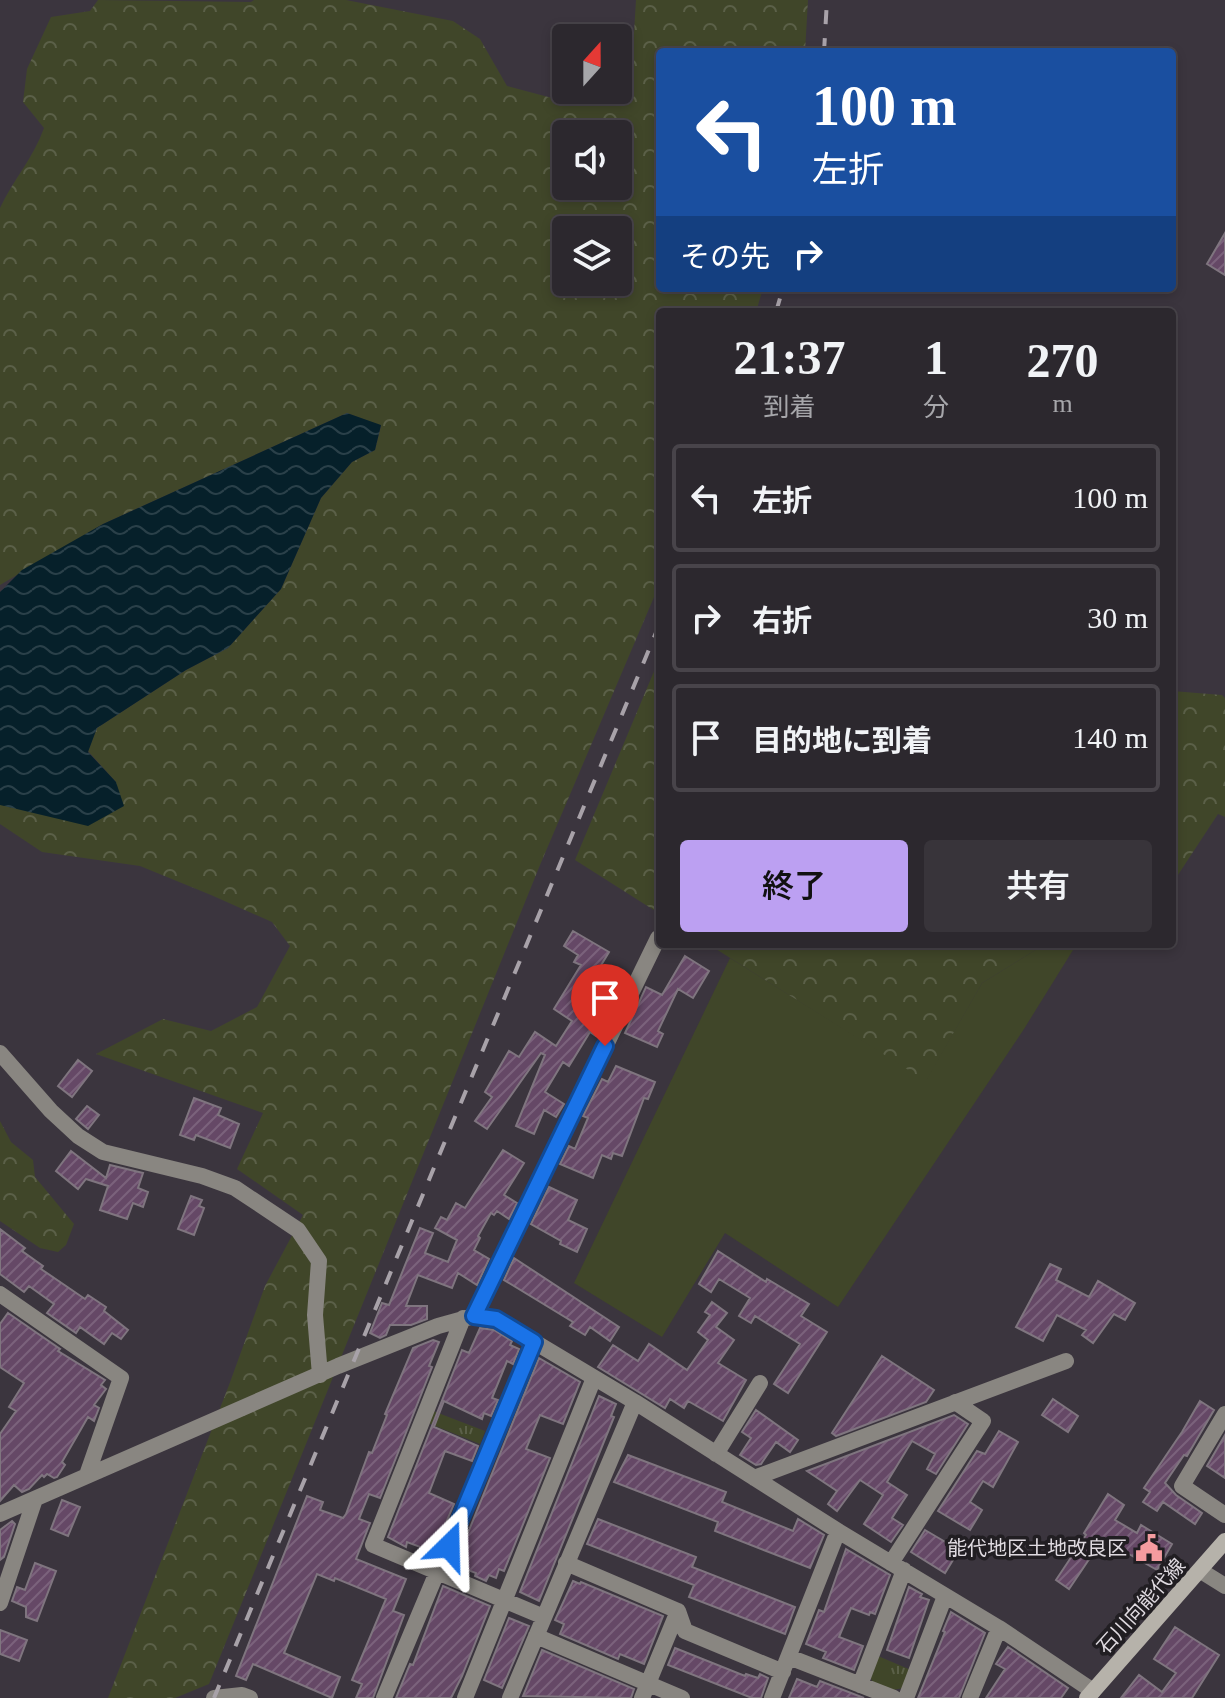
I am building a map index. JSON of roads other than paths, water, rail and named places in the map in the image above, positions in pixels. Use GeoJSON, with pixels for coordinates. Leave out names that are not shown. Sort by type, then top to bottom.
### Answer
{"type":"FeatureCollection","features":[{"type":"Feature","properties":{"kind":"main road","name":"石川向能代線"},"geometry":{"type":"LineString","coordinates":[[1095,1696],[1225,1541]]}},
{"type":"Feature","properties":{"kind":"street"},"geometry":{"type":"LineString","coordinates":[[544,1617],[373,1545],[468,1317],[656,942]]}},
{"type":"Feature","properties":{"kind":"street"},"geometry":{"type":"LineString","coordinates":[[0,1053],[51,1111],[78,1136],[103,1152],[202,1176],[235,1188],[298,1230],[319,1261],[315,1315],[320,1375]]}},
{"type":"Feature","properties":{"kind":"street"},"geometry":{"type":"LineString","coordinates":[[0,1294],[121,1378],[87,1475]]}},
{"type":"Feature","properties":{"kind":"street"},"geometry":{"type":"LineString","coordinates":[[0,1514],[438,1326],[468,1317],[496,1319],[999,1628],[1095,1696]]}},
{"type":"Feature","properties":{"kind":"street"},"geometry":{"type":"LineString","coordinates":[[384,1698],[534,1342]]}},
{"type":"Feature","properties":{"kind":"street"},"geometry":{"type":"LineString","coordinates":[[754,1478],[1066,1361]]}},
{"type":"Feature","properties":{"kind":"street"},"geometry":{"type":"LineString","coordinates":[[465,1698],[594,1378]]}},
{"type":"Feature","properties":{"kind":"street"},"geometry":{"type":"LineString","coordinates":[[716,1454],[760,1383]]}},
{"type":"Feature","properties":{"kind":"street"},"geometry":{"type":"LineString","coordinates":[[510,1698],[635,1402]]}},
{"type":"Feature","properties":{"kind":"street"},"geometry":{"type":"LineString","coordinates":[[860,1685],[898,1566],[983,1421],[955,1402]]}},
{"type":"Feature","properties":{"kind":"street"},"geometry":{"type":"LineString","coordinates":[[1225,1414],[1182,1486],[1225,1515]]}},
{"type":"Feature","properties":{"kind":"street"},"geometry":{"type":"LineString","coordinates":[[0,1603],[35,1499]]}},
{"type":"Feature","properties":{"kind":"street"},"geometry":{"type":"LineString","coordinates":[[772,1698],[838,1531]]}},
{"type":"Feature","properties":{"kind":"street"},"geometry":{"type":"LineString","coordinates":[[566,1563],[678,1611],[685,1631],[894,1698]]}},
{"type":"Feature","properties":{"kind":"street"},"geometry":{"type":"LineString","coordinates":[[1201,1571],[1225,1586]]}},
{"type":"Feature","properties":{"kind":"street"},"geometry":{"type":"LineString","coordinates":[[906,1698],[945,1596]]}},
{"type":"Feature","properties":{"kind":"street"},"geometry":{"type":"LineString","coordinates":[[645,1690],[678,1611]]}},
{"type":"Feature","properties":{"kind":"street"},"geometry":{"type":"LineString","coordinates":[[970,1698],[999,1628]]}},
{"type":"Feature","properties":{"kind":"street"},"geometry":{"type":"LineString","coordinates":[[536,1636],[645,1690],[682,1698]]}},
{"type":"Feature","properties":{"kind":"street"},"geometry":{"type":"LineString","coordinates":[[214,1698],[242,1695],[250,1698]]}},
{"type":"Feature","properties":{"kind":"water"},"geometry":{"type":"Polygon","coordinates":[[[347,413],[381,425],[375,450],[352,462],[321,498],[281,589],[228,648],[186,670],[97,728],[88,752],[116,782],[124,806],[88,826],[0,805],[0,592],[22,570],[103,524],[347,413]]]}},
{"type":"Feature","properties":{"kind":"railway"},"geometry":{"type":"LineString","coordinates":[[824,48],[827,0]]}},
{"type":"Feature","properties":{"kind":"railway"},"geometry":{"type":"LineString","coordinates":[[777,308],[782,292]]}},
{"type":"Feature","properties":{"kind":"railway"},"geometry":{"type":"LineString","coordinates":[[214,1698],[656,633]]}},
{"type":"Feature","properties":{"kind":"place","name":"能代地区土地改良区"},"geometry":{"type":"Point","coordinates":[1149,1548]}}]}
